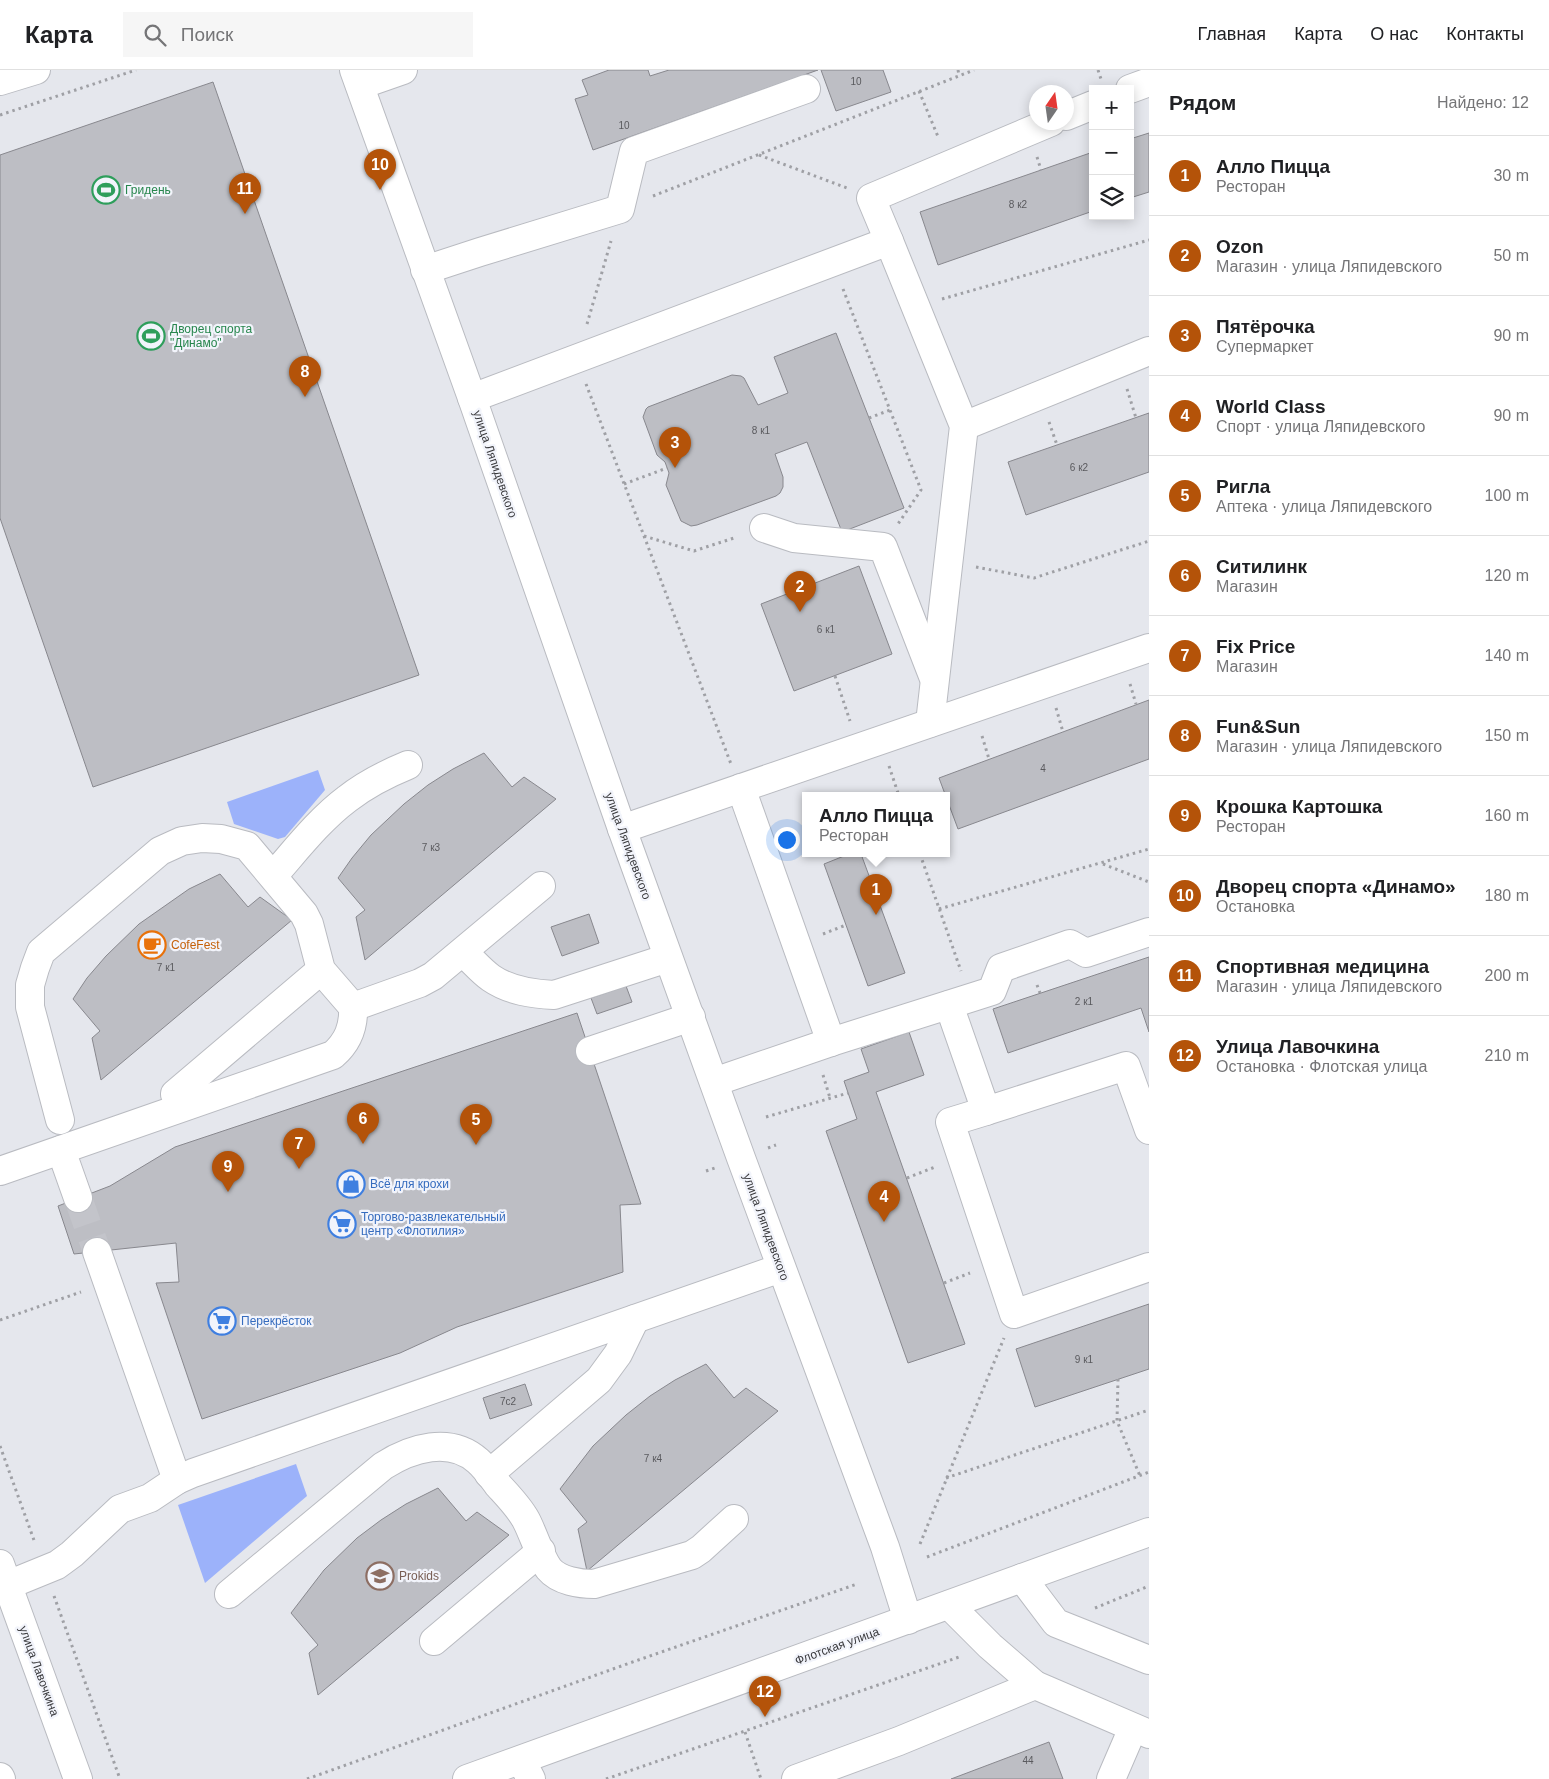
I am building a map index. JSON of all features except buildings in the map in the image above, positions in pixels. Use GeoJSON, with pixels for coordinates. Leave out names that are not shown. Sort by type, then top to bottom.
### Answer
{"type":"FeatureCollection","features":[{"type":"Feature","properties":{"kind":"street"},"geometry":{"type":"LineString","coordinates":[[0,81],[36,70]]}},
{"type":"Feature","properties":{"kind":"street"},"geometry":{"type":"LineString","coordinates":[[357,78],[402,70]]}},
{"type":"Feature","properties":{"kind":"street","name":"улица Ляпидевского"},"geometry":{"type":"LineString","coordinates":[[357,78],[472,398],[668,958],[885,1546],[908,1620]]}},
{"type":"Feature","properties":{"kind":"street"},"geometry":{"type":"LineString","coordinates":[[1134,88],[1149,82]]}},
{"type":"Feature","properties":{"kind":"street"},"geometry":{"type":"LineString","coordinates":[[426,270],[620,209],[634,151],[806,89]]}},
{"type":"Feature","properties":{"kind":"street"},"geometry":{"type":"LineString","coordinates":[[1074,113],[1089,107]]}},
{"type":"Feature","properties":{"kind":"street"},"geometry":{"type":"LineString","coordinates":[[930,724],[964,426],[871,198],[1032,130]]}},
{"type":"Feature","properties":{"kind":"street"},"geometry":{"type":"LineString","coordinates":[[472,398],[889,241]]}},
{"type":"Feature","properties":{"kind":"street"},"geometry":{"type":"LineString","coordinates":[[964,426],[1149,351]]}},
{"type":"Feature","properties":{"kind":"street"},"geometry":{"type":"LineString","coordinates":[[764,528],[794,538],[883,547],[934,680]]}},
{"type":"Feature","properties":{"kind":"street"},"geometry":{"type":"LineString","coordinates":[[622,829],[1149,648]]}},
{"type":"Feature","properties":{"kind":"street"},"geometry":{"type":"LineString","coordinates":[[273,876],[327,815],[347,799],[386,775],[408,765]]}},
{"type":"Feature","properties":{"kind":"street"},"geometry":{"type":"LineString","coordinates":[[741,788],[831,1042]]}},
{"type":"Feature","properties":{"kind":"street"},"geometry":{"type":"LineString","coordinates":[[0,1171],[333,1055],[340,1049],[348,1036],[353,1018],[353,1007],[322,970],[307,918],[248,846],[221,839],[202,838],[182,842],[160,852],[41,952],[34,968],[30,985],[30,1007],[60,1120]]}},
{"type":"Feature","properties":{"kind":"street"},"geometry":{"type":"LineString","coordinates":[[353,1007],[426,980],[463,952],[541,886]]}},
{"type":"Feature","properties":{"kind":"street"},"geometry":{"type":"LineString","coordinates":[[714,1082],[831,1042],[992,991],[1001,968],[1070,944],[1086,953],[1149,932]]}},
{"type":"Feature","properties":{"kind":"street"},"geometry":{"type":"LineString","coordinates":[[463,952],[491,978],[508,987],[536,994],[554,995],[668,958]]}},
{"type":"Feature","properties":{"kind":"street"},"geometry":{"type":"LineString","coordinates":[[174,1094],[322,970]]}},
{"type":"Feature","properties":{"kind":"street"},"geometry":{"type":"LineString","coordinates":[[960,1001],[986,1111]]}},
{"type":"Feature","properties":{"kind":"street"},"geometry":{"type":"LineString","coordinates":[[590,1051],[691,1018]]}},
{"type":"Feature","properties":{"kind":"street"},"geometry":{"type":"LineString","coordinates":[[1149,1130],[1126,1066],[950,1122],[1014,1314],[1149,1267]]}},
{"type":"Feature","properties":{"kind":"street"},"geometry":{"type":"LineString","coordinates":[[61,1150],[78,1198]]}},
{"type":"Feature","properties":{"kind":"street"},"geometry":{"type":"LineString","coordinates":[[97,1252],[177,1480]]}},
{"type":"Feature","properties":{"kind":"street"},"geometry":{"type":"LineString","coordinates":[[4,1574],[44,1569],[57,1565],[72,1554],[120,1510],[160,1493],[177,1480],[212,1466],[781,1268]]}},
{"type":"Feature","properties":{"kind":"street"},"geometry":{"type":"LineString","coordinates":[[489,1474],[598,1380],[618,1354],[635,1319]]}},
{"type":"Feature","properties":{"kind":"street"},"geometry":{"type":"LineString","coordinates":[[229,1594],[383,1466],[402,1454],[422,1448],[444,1447],[467,1454],[478,1461],[524,1516],[548,1569],[578,1583],[594,1584],[692,1555],[734,1519]]}},
{"type":"Feature","properties":{"kind":"street","name":"Флотская улица"},"geometry":{"type":"LineString","coordinates":[[468,1779],[526,1769],[908,1620],[1149,1532]]}},
{"type":"Feature","properties":{"kind":"street"},"geometry":{"type":"LineString","coordinates":[[434,1641],[541,1551]]}},
{"type":"Feature","properties":{"kind":"street","name":"улица Лавочкина"},"geometry":{"type":"LineString","coordinates":[[4,1574],[78,1779]]}},
{"type":"Feature","properties":{"kind":"street"},"geometry":{"type":"LineString","coordinates":[[1022,1578],[1056,1623],[1149,1660]]}},
{"type":"Feature","properties":{"kind":"street"},"geometry":{"type":"LineString","coordinates":[[949,1605],[990,1646],[1035,1685],[1141,1731],[1111,1779]]}},
{"type":"Feature","properties":{"kind":"street"},"geometry":{"type":"LineString","coordinates":[[796,1779],[899,1741],[1035,1685]]}},
{"type":"Feature","properties":{"kind":"path"},"geometry":{"type":"LineString","coordinates":[[0,115],[136,70]]}},
{"type":"Feature","properties":{"kind":"path"},"geometry":{"type":"LineString","coordinates":[[958,70],[959,75]]}},
{"type":"Feature","properties":{"kind":"path"},"geometry":{"type":"LineString","coordinates":[[741,788],[576,360],[620,209],[974,70]]}},
{"type":"Feature","properties":{"kind":"path"},"geometry":{"type":"LineString","coordinates":[[758,154],[871,198]]}},
{"type":"Feature","properties":{"kind":"path"},"geometry":{"type":"LineString","coordinates":[[915,307],[1149,240]]}},
{"type":"Feature","properties":{"kind":"path"},"geometry":{"type":"LineString","coordinates":[[833,262],[921,490],[883,547]]}},
{"type":"Feature","properties":{"kind":"path"},"geometry":{"type":"LineString","coordinates":[[869,418],[890,410]]}},
{"type":"Feature","properties":{"kind":"path"},"geometry":{"type":"LineString","coordinates":[[624,484],[667,468]]}},
{"type":"Feature","properties":{"kind":"path"},"geometry":{"type":"LineString","coordinates":[[644,536],[694,551],[764,528]]}},
{"type":"Feature","properties":{"kind":"path"},"geometry":{"type":"LineString","coordinates":[[948,562],[1034,578],[1149,541]]}},
{"type":"Feature","properties":{"kind":"path"},"geometry":{"type":"LineString","coordinates":[[835,676],[848,715]]}},
{"type":"Feature","properties":{"kind":"path"},"geometry":{"type":"LineString","coordinates":[[939,909],[1149,850]]}},
{"type":"Feature","properties":{"kind":"path"},"geometry":{"type":"LineString","coordinates":[[921,857],[939,909],[960,1001]]}},
{"type":"Feature","properties":{"kind":"path"},"geometry":{"type":"LineString","coordinates":[[1102,863],[1149,882]]}},
{"type":"Feature","properties":{"kind":"path"},"geometry":{"type":"LineString","coordinates":[[766,1117],[848,1093]]}},
{"type":"Feature","properties":{"kind":"path"},"geometry":{"type":"LineString","coordinates":[[0,1320],[86,1290]]}},
{"type":"Feature","properties":{"kind":"path"},"geometry":{"type":"LineString","coordinates":[[920,1544],[1014,1314]]}},
{"type":"Feature","properties":{"kind":"path"},"geometry":{"type":"LineString","coordinates":[[1118,1379],[1117,1421],[1140,1476]]}},
{"type":"Feature","properties":{"kind":"path"},"geometry":{"type":"LineString","coordinates":[[945,1479],[1149,1410]]}},
{"type":"Feature","properties":{"kind":"path"},"geometry":{"type":"LineString","coordinates":[[0,1446],[120,1779]]}},
{"type":"Feature","properties":{"kind":"path"},"geometry":{"type":"LineString","coordinates":[[927,1557],[1149,1472]]}},
{"type":"Feature","properties":{"kind":"path"},"geometry":{"type":"LineString","coordinates":[[307,1779],[624,1665],[857,1584]]}},
{"type":"Feature","properties":{"kind":"path"},"geometry":{"type":"LineString","coordinates":[[1056,1623],[1149,1586]]}},
{"type":"Feature","properties":{"kind":"path"},"geometry":{"type":"LineString","coordinates":[[606,1779],[990,1646]]}},
{"type":"Feature","properties":{"kind":"path"},"geometry":{"type":"LineString","coordinates":[[745,1732],[761,1779]]}},
{"type":"Feature","properties":{"kind":"shaded area"},"geometry":{"type":"Polygon","coordinates":[[[318,770],[325,790],[285,837],[278,839],[234,824],[227,802],[318,770]]]}},
{"type":"Feature","properties":{"kind":"shaded area"},"geometry":{"type":"Polygon","coordinates":[[[296,1464],[307,1496],[205,1583],[178,1505],[296,1464]]]}},
{"type":"Feature","properties":{"kind":"tunnel"},"geometry":{"type":"LineString","coordinates":[[78,1198],[97,1252]]}},
{"type":"Feature","properties":{"kind":"place","name":"Гридень"},"geometry":{"type":"Point","coordinates":[106,190]}},
{"type":"Feature","properties":{"kind":"place","name":"Дворец спорта «Динамо»"},"geometry":{"type":"Point","coordinates":[380,190]}},
{"type":"Feature","properties":{"kind":"place","name":"Спортивная медицина"},"geometry":{"type":"Point","coordinates":[245,214]}},
{"type":"Feature","properties":{"kind":"place","name":"Дворец спорта \"Динамо\""},"geometry":{"type":"Point","coordinates":[151,336]}},
{"type":"Feature","properties":{"kind":"place","name":"Fun&Sun"},"geometry":{"type":"Point","coordinates":[305,397]}},
{"type":"Feature","properties":{"kind":"place","name":"Пятёрочка"},"geometry":{"type":"Point","coordinates":[675,468]}},
{"type":"Feature","properties":{"kind":"place","name":"Ozon"},"geometry":{"type":"Point","coordinates":[800,612]}},
{"type":"Feature","properties":{"kind":"place","name":"Алло Пицца"},"geometry":{"type":"Point","coordinates":[876,915]}},
{"type":"Feature","properties":{"kind":"place","name":"CofeFest"},"geometry":{"type":"Point","coordinates":[152,945]}},
{"type":"Feature","properties":{"kind":"place","name":"Ситилинк"},"geometry":{"type":"Point","coordinates":[363,1144]}},
{"type":"Feature","properties":{"kind":"place","name":"Ригла"},"geometry":{"type":"Point","coordinates":[476,1145]}},
{"type":"Feature","properties":{"kind":"place","name":"Fix Price"},"geometry":{"type":"Point","coordinates":[299,1169]}},
{"type":"Feature","properties":{"kind":"place","name":"Всё для крохи"},"geometry":{"type":"Point","coordinates":[351,1184]}},
{"type":"Feature","properties":{"kind":"place","name":"Крошка Картошка"},"geometry":{"type":"Point","coordinates":[228,1192]}},
{"type":"Feature","properties":{"kind":"place","name":"World Class"},"geometry":{"type":"Point","coordinates":[884,1222]}},
{"type":"Feature","properties":{"kind":"place","name":"Торгово-развлекательный центр «Флотилия»"},"geometry":{"type":"Point","coordinates":[342,1224]}},
{"type":"Feature","properties":{"kind":"place","name":"Перекрёсток"},"geometry":{"type":"Point","coordinates":[222,1321]}},
{"type":"Feature","properties":{"kind":"place","name":"Prokids"},"geometry":{"type":"Point","coordinates":[380,1576]}},
{"type":"Feature","properties":{"kind":"place","name":"Улица Лавочкина"},"geometry":{"type":"Point","coordinates":[765,1717]}}]}
